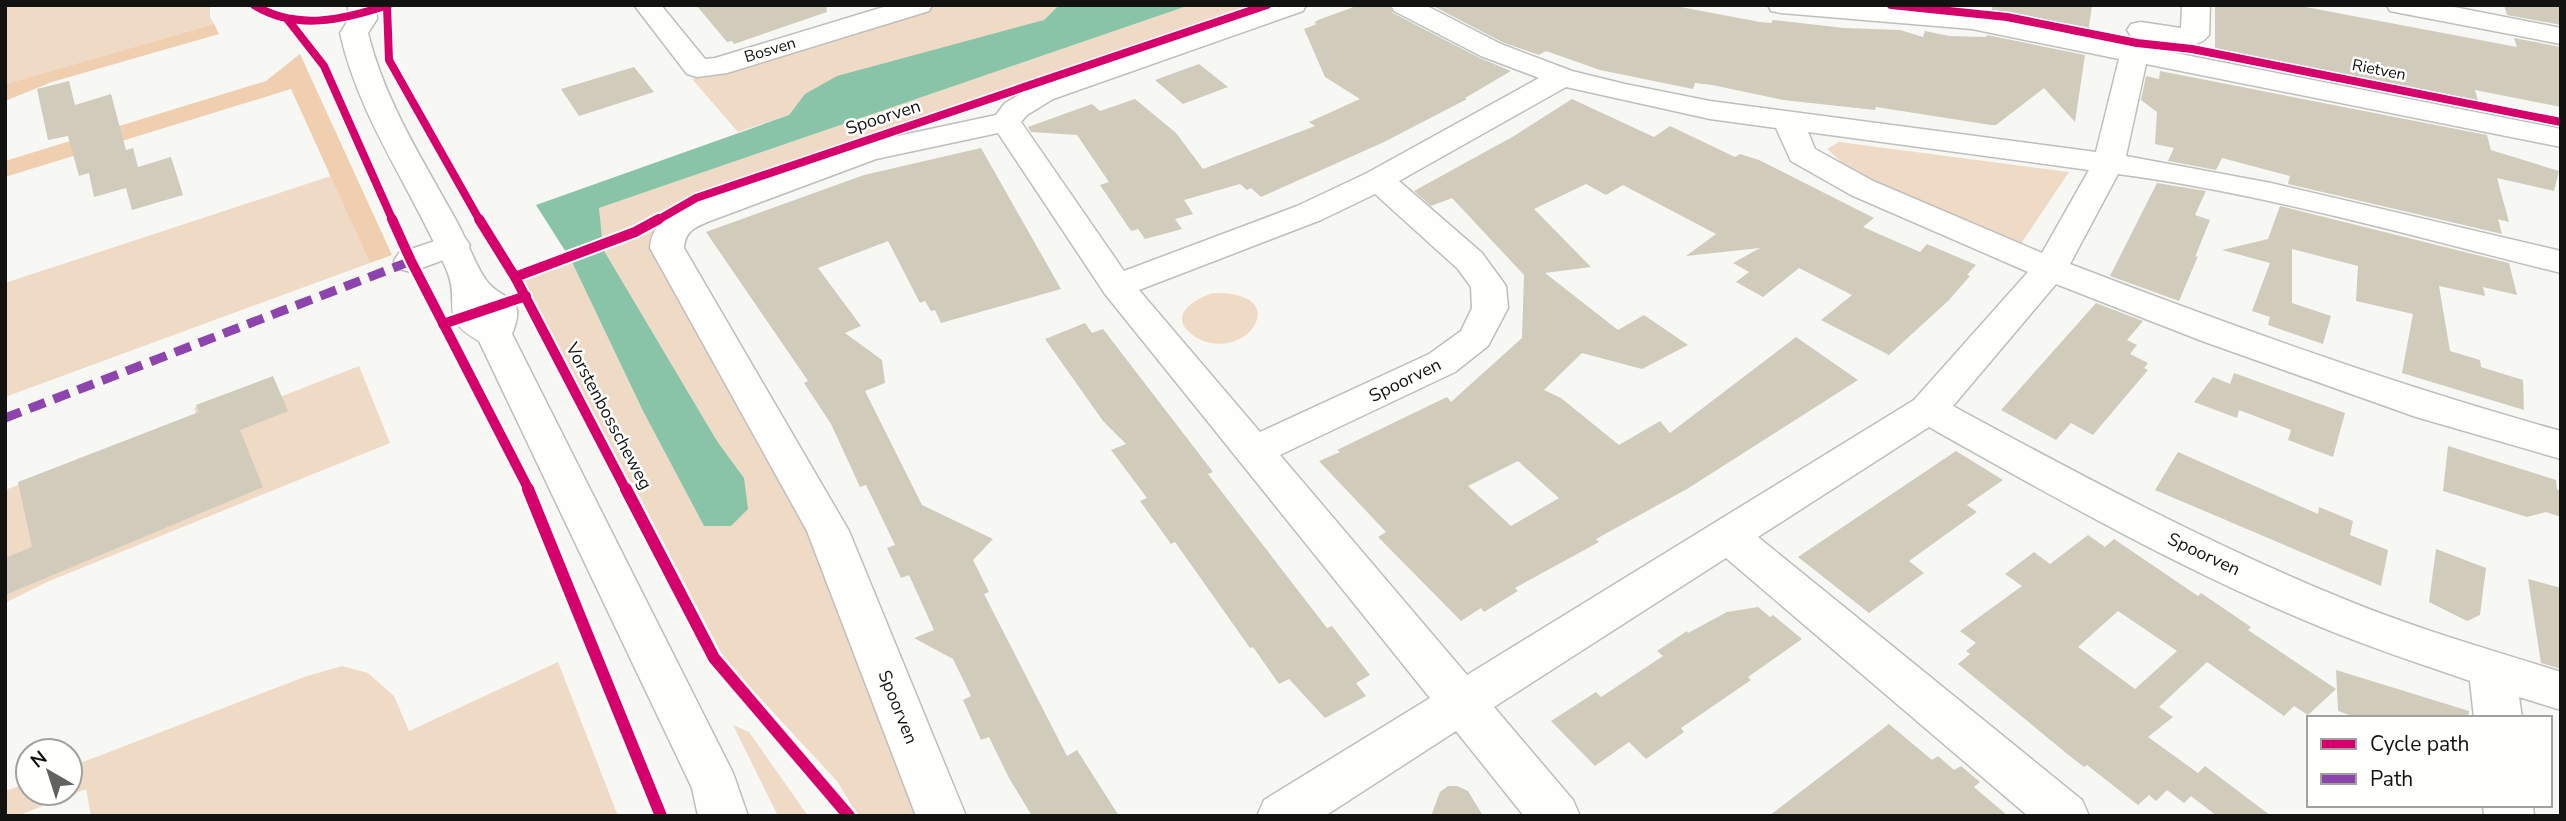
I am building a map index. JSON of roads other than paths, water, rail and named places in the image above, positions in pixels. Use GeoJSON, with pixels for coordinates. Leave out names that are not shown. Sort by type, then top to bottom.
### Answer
{"type":"FeatureCollection","features":[{"type":"Feature","properties":{"kind":"street"},"geometry":{"type":"LineString","coordinates":[[335,5],[340,24],[358,19],[363,71],[377,104],[453,246],[472,288],[468,303],[469,315],[480,326],[494,334],[726,806]]}},
{"type":"Feature","properties":{"kind":"street","name":"Bosven"},"geometry":{"type":"LineString","coordinates":[[647,5],[697,68],[716,67],[919,5]]}},
{"type":"Feature","properties":{"kind":"street","name":"Spoorven"},"geometry":{"type":"LineString","coordinates":[[941,816],[828,531],[667,248],[667,238],[673,228],[698,214],[867,152],[1006,122],[1016,109],[1043,93],[1293,5]]}},
{"type":"Feature","properties":{"kind":"street"},"geometry":{"type":"LineString","coordinates":[[1404,5],[1491,50],[1562,77],[1710,110],[2109,162],[2271,193],[2561,262]]}},
{"type":"Feature","properties":{"kind":"street"},"geometry":{"type":"LineString","coordinates":[[1781,5],[1972,21],[2561,138]]}},
{"type":"Feature","properties":{"kind":"street"},"geometry":{"type":"LineString","coordinates":[[2019,5],[2181,38],[2195,34],[2196,5]]}},
{"type":"Feature","properties":{"kind":"street"},"geometry":{"type":"LineString","coordinates":[[2400,5],[2561,36]]}},
{"type":"Feature","properties":{"kind":"street"},"geometry":{"type":"LineString","coordinates":[[1282,816],[1928,409],[2050,269],[2109,162],[2134,54]]}},
{"type":"Feature","properties":{"kind":"street"},"geometry":{"type":"LineString","coordinates":[[1117,286],[1309,213],[1378,180],[1562,77]]}},
{"type":"Feature","properties":{"kind":"street"},"geometry":{"type":"LineString","coordinates":[[1788,121],[1802,154],[1862,188],[2050,269],[2215,333],[2430,408],[2561,445]]}},
{"type":"Feature","properties":{"kind":"street"},"geometry":{"type":"LineString","coordinates":[[1006,122],[1117,286],[1555,816]]}},
{"type":"Feature","properties":{"kind":"street","name":"Spoorven"},"geometry":{"type":"LineString","coordinates":[[1255,450],[1442,363],[1475,338],[1490,308],[1488,286],[1470,261],[1378,180]]}},
{"type":"Feature","properties":{"kind":"street"},"geometry":{"type":"LineString","coordinates":[[411,261],[453,246]]}},
{"type":"Feature","properties":{"kind":"street","name":"Spoorven"},"geometry":{"type":"LineString","coordinates":[[1928,409],[2061,483],[2194,550],[2330,612],[2493,670],[2561,691]]}},
{"type":"Feature","properties":{"kind":"street"},"geometry":{"type":"LineString","coordinates":[[1726,534],[2064,816]]}},
{"type":"Feature","properties":{"kind":"street"},"geometry":{"type":"LineString","coordinates":[[2493,670],[2498,716]]}}]}
